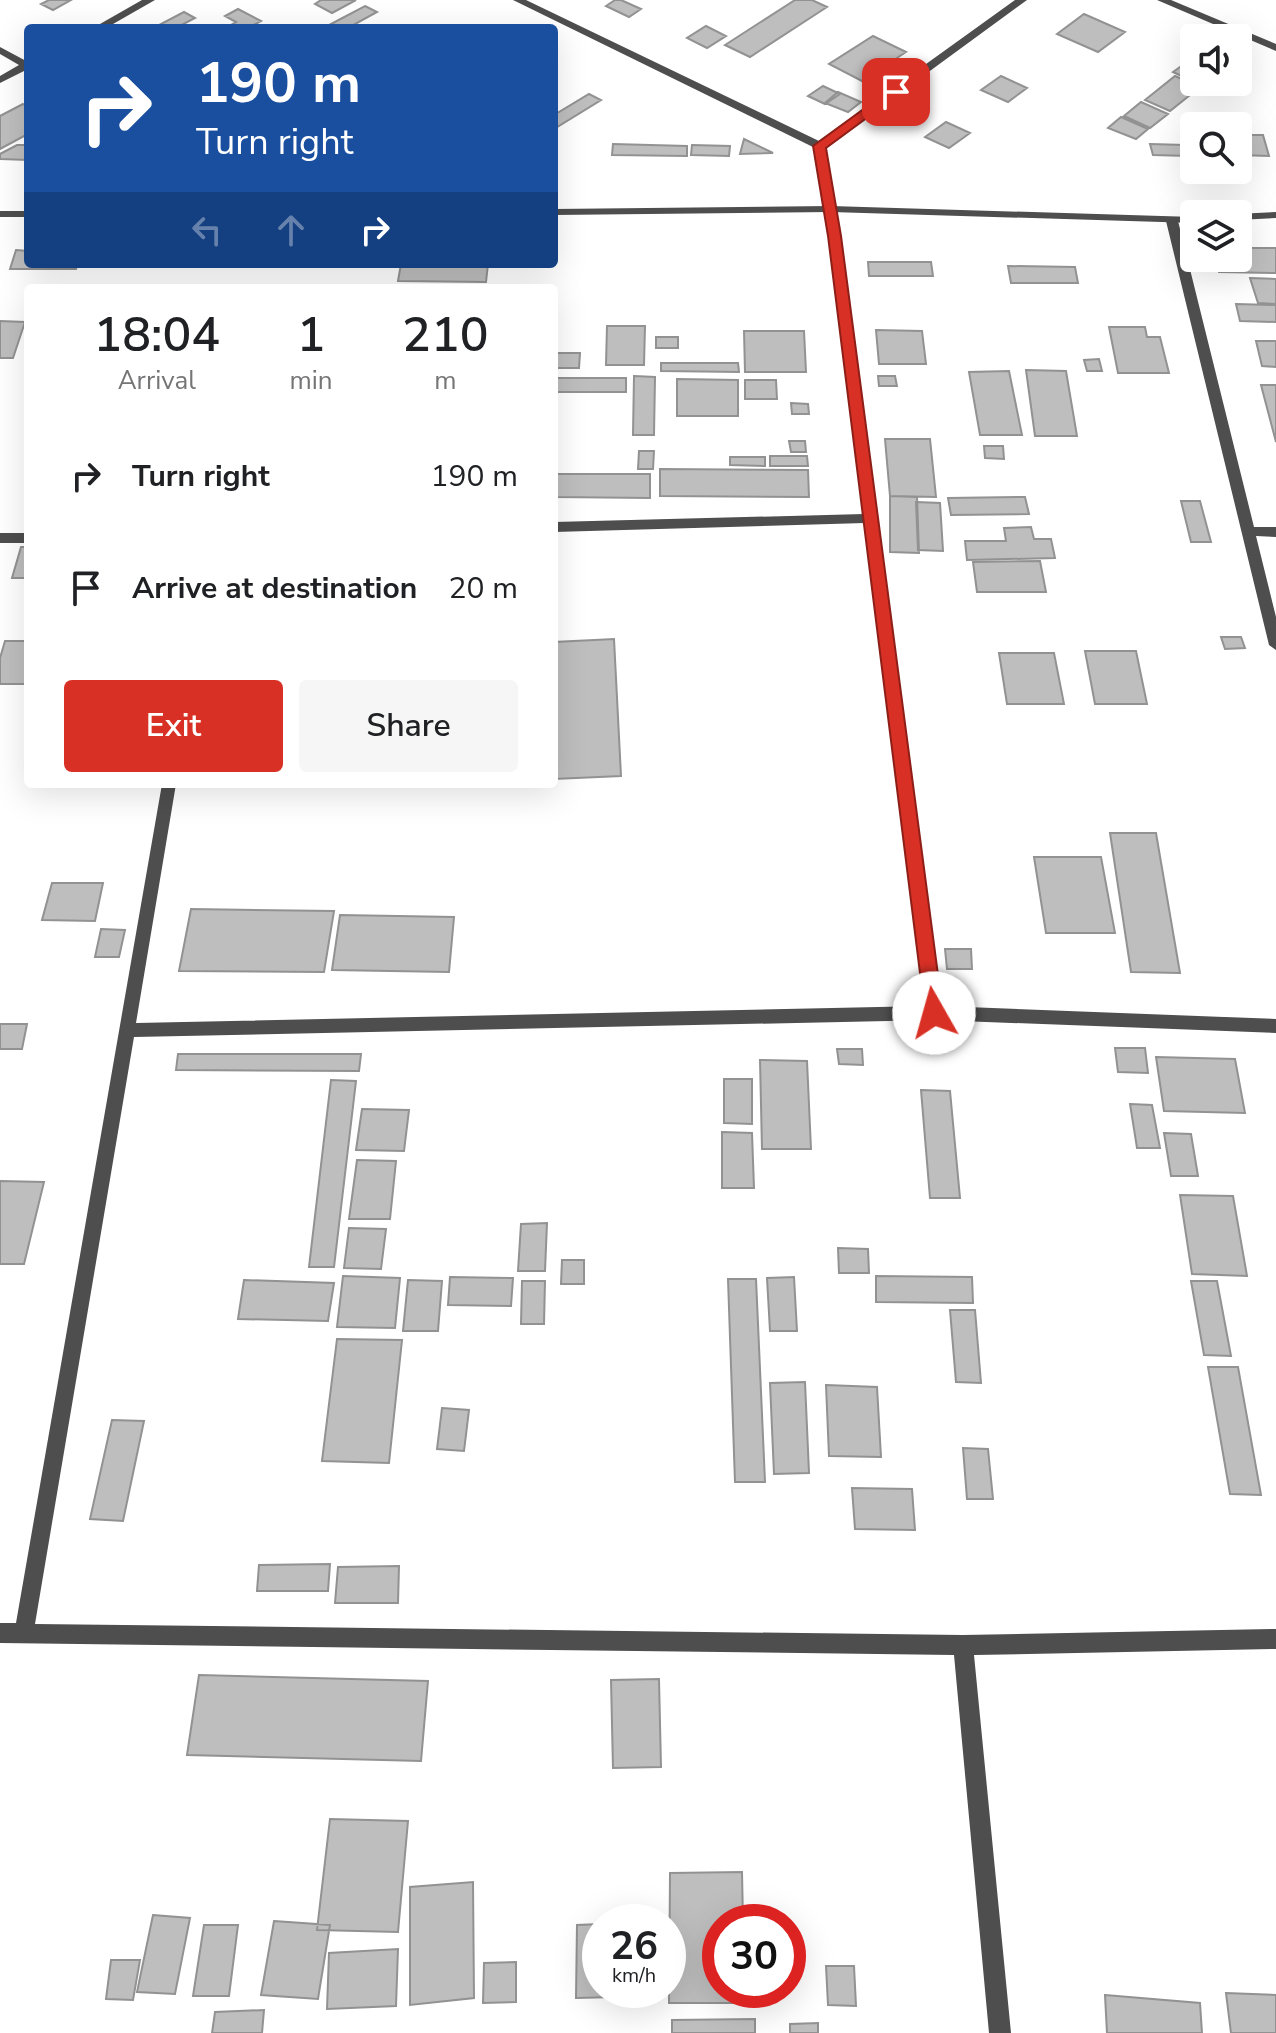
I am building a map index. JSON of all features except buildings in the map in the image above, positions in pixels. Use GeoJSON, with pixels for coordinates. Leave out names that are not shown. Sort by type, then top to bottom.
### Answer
{"type":"FeatureCollection","features":[{"type":"Feature","properties":{"kind":"street"},"geometry":{"type":"LineString","coordinates":[[105,24],[150,0]]}},
{"type":"Feature","properties":{"kind":"street"},"geometry":{"type":"LineString","coordinates":[[518,0],[820,146]]}},
{"type":"Feature","properties":{"kind":"street"},"geometry":{"type":"LineString","coordinates":[[820,146],[1022,0]]}},
{"type":"Feature","properties":{"kind":"street"},"geometry":{"type":"LineString","coordinates":[[1162,0],[1276,48]]}},
{"type":"Feature","properties":{"kind":"street"},"geometry":{"type":"LineString","coordinates":[[0,50],[24,64]]}},
{"type":"Feature","properties":{"kind":"street"},"geometry":{"type":"LineString","coordinates":[[0,80],[24,68]]}},
{"type":"Feature","properties":{"kind":"street"},"geometry":{"type":"LineString","coordinates":[[820,146],[831,209],[934,1013]]}},
{"type":"Feature","properties":{"kind":"street"},"geometry":{"type":"LineString","coordinates":[[558,212],[831,209],[1180,221]]}},
{"type":"Feature","properties":{"kind":"street"},"geometry":{"type":"LineString","coordinates":[[0,214],[24,214]]}},
{"type":"Feature","properties":{"kind":"street"},"geometry":{"type":"LineString","coordinates":[[1252,216],[1276,215]]}},
{"type":"Feature","properties":{"kind":"street"},"geometry":{"type":"LineString","coordinates":[[1172,221],[1276,645]]}},
{"type":"Feature","properties":{"kind":"street"},"geometry":{"type":"LineString","coordinates":[[558,527],[870,518]]}},
{"type":"Feature","properties":{"kind":"street"},"geometry":{"type":"LineString","coordinates":[[1248,531],[1276,532]]}},
{"type":"Feature","properties":{"kind":"street"},"geometry":{"type":"LineString","coordinates":[[0,538],[24,538]]}},
{"type":"Feature","properties":{"kind":"street"},"geometry":{"type":"LineString","coordinates":[[24,1633],[168,788]]}},
{"type":"Feature","properties":{"kind":"street"},"geometry":{"type":"LineString","coordinates":[[127,1030],[934,1013],[1276,1026]]}},
{"type":"Feature","properties":{"kind":"street"},"geometry":{"type":"LineString","coordinates":[[0,1633],[963,1645],[1276,1639]]}},
{"type":"Feature","properties":{"kind":"street"},"geometry":{"type":"LineString","coordinates":[[963,1645],[1000,2033]]}},
{"type":"Feature","properties":{"kind":"route"},"geometry":{"type":"LineString","coordinates":[[896,92],[820,146],[835,236],[934,1013]]}}]}
